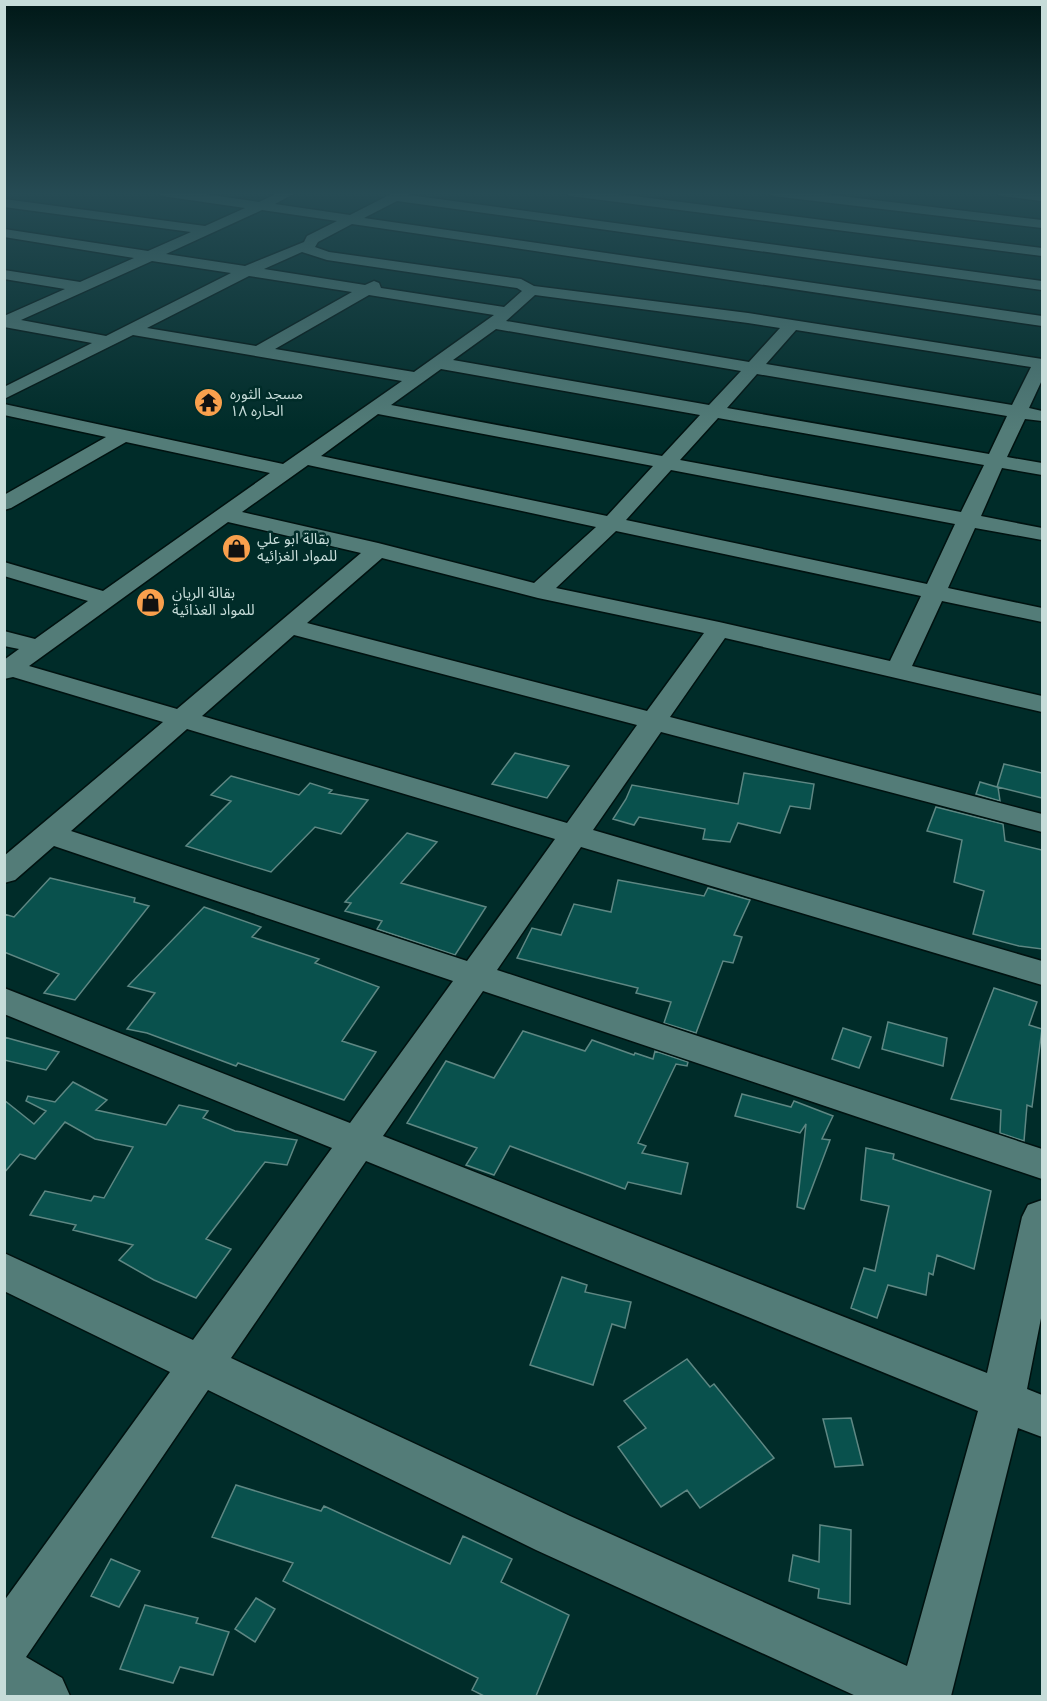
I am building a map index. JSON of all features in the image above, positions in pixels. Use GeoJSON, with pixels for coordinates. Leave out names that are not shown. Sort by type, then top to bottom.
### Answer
{"type":"FeatureCollection","features":[{"type":"Feature","properties":{"kind":"street"},"geometry":{"type":"LineString","coordinates":[[5,322],[117,271]]}},
{"type":"Feature","properties":{"kind":"street"},"geometry":{"type":"LineString","coordinates":[[241,271],[367,290],[754,368],[1042,416]]}},
{"type":"Feature","properties":{"kind":"street"},"geometry":{"type":"LineString","coordinates":[[259,351],[400,271]]}},
{"type":"Feature","properties":{"kind":"street"},"geometry":{"type":"LineString","coordinates":[[452,271],[529,277],[748,318],[1038,358],[1019,412],[898,670]]}},
{"type":"Feature","properties":{"kind":"street"},"geometry":{"type":"LineString","coordinates":[[7,670],[500,318],[535,271]]}},
{"type":"Feature","properties":{"kind":"street"},"geometry":{"type":"LineString","coordinates":[[698,271],[1042,321]]}},
{"type":"Feature","properties":{"kind":"street"},"geometry":{"type":"LineString","coordinates":[[748,318],[797,271]]}},
{"type":"Feature","properties":{"kind":"street"},"geometry":{"type":"LineString","coordinates":[[942,271],[1042,285]]}},
{"type":"Feature","properties":{"kind":"street"},"geometry":{"type":"LineString","coordinates":[[4,394],[245,272]]}},
{"type":"Feature","properties":{"kind":"street"},"geometry":{"type":"LineString","coordinates":[[4,274],[83,287]]}},
{"type":"Feature","properties":{"kind":"street"},"geometry":{"type":"LineString","coordinates":[[5,322],[108,341]]}},
{"type":"Feature","properties":{"kind":"street"},"geometry":{"type":"LineString","coordinates":[[538,591],[612,523],[792,325]]}},
{"type":"Feature","properties":{"kind":"street"},"geometry":{"type":"LineString","coordinates":[[130,330],[418,378]]}},
{"type":"Feature","properties":{"kind":"street"},"geometry":{"type":"LineString","coordinates":[[438,363],[1042,469]]}},
{"type":"Feature","properties":{"kind":"street"},"geometry":{"type":"LineString","coordinates":[[375,408],[1042,534]]}},
{"type":"Feature","properties":{"kind":"street"},"geometry":{"type":"LineString","coordinates":[[4,409],[286,471]]}},
{"type":"Feature","properties":{"kind":"street"},"geometry":{"type":"LineString","coordinates":[[4,504],[124,435]]}},
{"type":"Feature","properties":{"kind":"street"},"geometry":{"type":"LineString","coordinates":[[304,458],[1042,615]]}},
{"type":"Feature","properties":{"kind":"street"},"geometry":{"type":"LineString","coordinates":[[225,514],[538,591],[719,629],[1042,704]]}},
{"type":"Feature","properties":{"kind":"street"},"geometry":{"type":"LineString","coordinates":[[4,873],[378,550]]}},
{"type":"Feature","properties":{"kind":"street"},"geometry":{"type":"LineString","coordinates":[[4,569],[107,599]]}},
{"type":"Feature","properties":{"kind":"street"},"geometry":{"type":"LineString","coordinates":[[290,626],[1042,823]]}},
{"type":"Feature","properties":{"kind":"street"},"geometry":{"type":"LineString","coordinates":[[4,1644],[719,629]]}},
{"type":"Feature","properties":{"kind":"street"},"geometry":{"type":"LineString","coordinates":[[4,638],[39,647]]}},
{"type":"Feature","properties":{"kind":"street"},"geometry":{"type":"LineString","coordinates":[[7,670],[183,719],[1042,973]]}},
{"type":"Feature","properties":{"kind":"street"},"geometry":{"type":"LineString","coordinates":[[49,834],[1042,1164]]}},
{"type":"Feature","properties":{"kind":"street"},"geometry":{"type":"LineString","coordinates":[[4,1000],[1023,1408]]}},
{"type":"Feature","properties":{"kind":"street"},"geometry":{"type":"LineString","coordinates":[[925,1696],[1023,1408],[1042,1217]]}},
{"type":"Feature","properties":{"kind":"street"},"geometry":{"type":"LineString","coordinates":[[4,1271],[202,1363],[553,1533],[914,1696]]}},
{"type":"Feature","properties":{"kind":"street"},"geometry":{"type":"LineString","coordinates":[[4,1673],[44,1696]]}},
{"type":"Feature","properties":{"kind":"building"},"geometry":{"type":"Polygon","coordinates":[[[515,753],[569,766],[547,798],[492,784],[515,753]]]}},
{"type":"Feature","properties":{"kind":"building"},"geometry":{"type":"Polygon","coordinates":[[[1004,764],[1042,773],[1042,798],[998,787],[1000,801],[976,794],[980,782],[997,787],[1004,764]]]}},
{"type":"Feature","properties":{"kind":"building"},"geometry":{"type":"Polygon","coordinates":[[[744,773],[814,784],[810,809],[790,806],[780,833],[738,823],[730,842],[703,839],[705,829],[639,817],[634,825],[613,819],[632,785],[738,804],[744,773]]]}},
{"type":"Feature","properties":{"kind":"building"},"geometry":{"type":"Polygon","coordinates":[[[231,776],[299,795],[310,783],[332,790],[329,793],[368,800],[341,834],[315,827],[271,872],[186,846],[231,801],[211,795],[231,776]]]}},
{"type":"Feature","properties":{"kind":"building"},"geometry":{"type":"Polygon","coordinates":[[[936,807],[1003,824],[1005,841],[1042,850],[1042,949],[1019,946],[973,934],[984,891],[954,882],[962,840],[927,831],[936,807]]]}},
{"type":"Feature","properties":{"kind":"building"},"geometry":{"type":"Polygon","coordinates":[[[407,833],[437,842],[401,883],[486,907],[455,955],[377,929],[382,921],[345,911],[351,903],[345,902],[407,833]]]}},
{"type":"Feature","properties":{"kind":"building"},"geometry":{"type":"Polygon","coordinates":[[[50,878],[135,898],[134,902],[149,906],[75,1000],[44,993],[59,974],[4,952],[4,914],[14,917],[50,878]]]}},
{"type":"Feature","properties":{"kind":"building"},"geometry":{"type":"Polygon","coordinates":[[[618,880],[704,896],[708,888],[750,900],[734,935],[742,937],[733,963],[723,961],[696,1033],[664,1023],[671,1002],[636,993],[638,988],[517,958],[532,928],[561,935],[574,904],[611,912],[618,880]]]}},
{"type":"Feature","properties":{"kind":"building"},"geometry":{"type":"Polygon","coordinates":[[[204,907],[261,927],[252,937],[319,959],[315,963],[379,987],[342,1041],[376,1052],[344,1100],[238,1063],[236,1066],[147,1033],[127,1029],[155,993],[128,986],[204,907]]]}},
{"type":"Feature","properties":{"kind":"building"},"geometry":{"type":"Polygon","coordinates":[[[994,988],[1037,1002],[1029,1025],[1042,1029],[1032,1107],[1027,1105],[1024,1141],[1000,1133],[1001,1110],[951,1099],[994,988]]]}},
{"type":"Feature","properties":{"kind":"building"},"geometry":{"type":"Polygon","coordinates":[[[888,1022],[947,1038],[943,1066],[882,1049],[888,1022]]]}},
{"type":"Feature","properties":{"kind":"building"},"geometry":{"type":"Polygon","coordinates":[[[843,1028],[871,1037],[859,1068],[832,1059],[843,1028]]]}},
{"type":"Feature","properties":{"kind":"building"},"geometry":{"type":"Polygon","coordinates":[[[523,1031],[585,1051],[592,1040],[634,1055],[635,1053],[653,1059],[655,1051],[688,1062],[687,1066],[676,1064],[638,1143],[646,1146],[642,1153],[688,1163],[681,1194],[628,1182],[625,1189],[510,1146],[494,1175],[466,1165],[477,1148],[407,1123],[446,1061],[494,1078],[523,1031]]]}},
{"type":"Feature","properties":{"kind":"building"},"geometry":{"type":"Polygon","coordinates":[[[4,1037],[59,1052],[46,1070],[4,1060],[4,1037]]]}},
{"type":"Feature","properties":{"kind":"building"},"geometry":{"type":"Polygon","coordinates":[[[73,1082],[107,1100],[96,1110],[166,1125],[179,1105],[208,1111],[203,1118],[235,1131],[297,1140],[287,1165],[265,1162],[206,1239],[231,1249],[196,1298],[154,1280],[119,1260],[133,1245],[73,1230],[76,1225],[30,1215],[45,1191],[91,1201],[94,1196],[104,1198],[133,1147],[95,1139],[65,1122],[35,1159],[20,1154],[4,1173],[4,1100],[34,1124],[46,1111],[26,1101],[28,1096],[55,1102],[73,1082]]]}},
{"type":"Feature","properties":{"kind":"building"},"geometry":{"type":"Polygon","coordinates":[[[742,1094],[791,1107],[794,1101],[833,1116],[822,1139],[830,1140],[804,1209],[797,1207],[806,1124],[800,1133],[735,1116],[742,1094]]]}},
{"type":"Feature","properties":{"kind":"building"},"geometry":{"type":"Polygon","coordinates":[[[866,1148],[894,1154],[893,1159],[991,1191],[974,1269],[937,1255],[933,1275],[929,1273],[926,1295],[888,1285],[877,1318],[851,1308],[864,1268],[875,1271],[889,1206],[861,1200],[866,1148]]]}},
{"type":"Feature","properties":{"kind":"building"},"geometry":{"type":"Polygon","coordinates":[[[562,1277],[587,1285],[585,1292],[631,1302],[625,1328],[612,1324],[593,1385],[530,1365],[562,1277]]]}},
{"type":"Feature","properties":{"kind":"building"},"geometry":{"type":"Polygon","coordinates":[[[687,1359],[710,1387],[714,1384],[774,1458],[700,1508],[687,1490],[661,1507],[618,1447],[646,1428],[624,1401],[687,1359]]]}},
{"type":"Feature","properties":{"kind":"building"},"geometry":{"type":"Polygon","coordinates":[[[851,1418],[863,1465],[835,1467],[823,1419],[851,1418]]]}},
{"type":"Feature","properties":{"kind":"building"},"geometry":{"type":"Polygon","coordinates":[[[236,1485],[321,1511],[324,1506],[450,1564],[463,1536],[512,1559],[501,1582],[569,1615],[536,1696],[484,1696],[472,1690],[478,1678],[283,1581],[293,1563],[212,1537],[236,1485]]]}},
{"type":"Feature","properties":{"kind":"building"},"geometry":{"type":"Polygon","coordinates":[[[820,1525],[851,1530],[850,1604],[818,1598],[819,1589],[789,1581],[793,1555],[819,1562],[820,1525]]]}},
{"type":"Feature","properties":{"kind":"building"},"geometry":{"type":"Polygon","coordinates":[[[111,1559],[140,1571],[119,1607],[91,1596],[111,1559]]]}},
{"type":"Feature","properties":{"kind":"building"},"geometry":{"type":"Polygon","coordinates":[[[256,1598],[275,1609],[255,1642],[235,1629],[256,1598]]]}},
{"type":"Feature","properties":{"kind":"building"},"geometry":{"type":"Polygon","coordinates":[[[145,1605],[198,1618],[196,1623],[229,1632],[213,1675],[180,1667],[173,1683],[120,1669],[145,1605]]]}},
{"type":"Feature","properties":{"kind":"place","name":"مسجد الثوره الحاره ١٨"},"geometry":{"type":"Point","coordinates":[209,403]}},
{"type":"Feature","properties":{"kind":"place","name":"بقالة ابو علي للمواد الغزائيه"},"geometry":{"type":"Point","coordinates":[236,548]}},
{"type":"Feature","properties":{"kind":"place","name":"بقالة الريان للمواد الغذائية"},"geometry":{"type":"Point","coordinates":[151,602]}}]}
